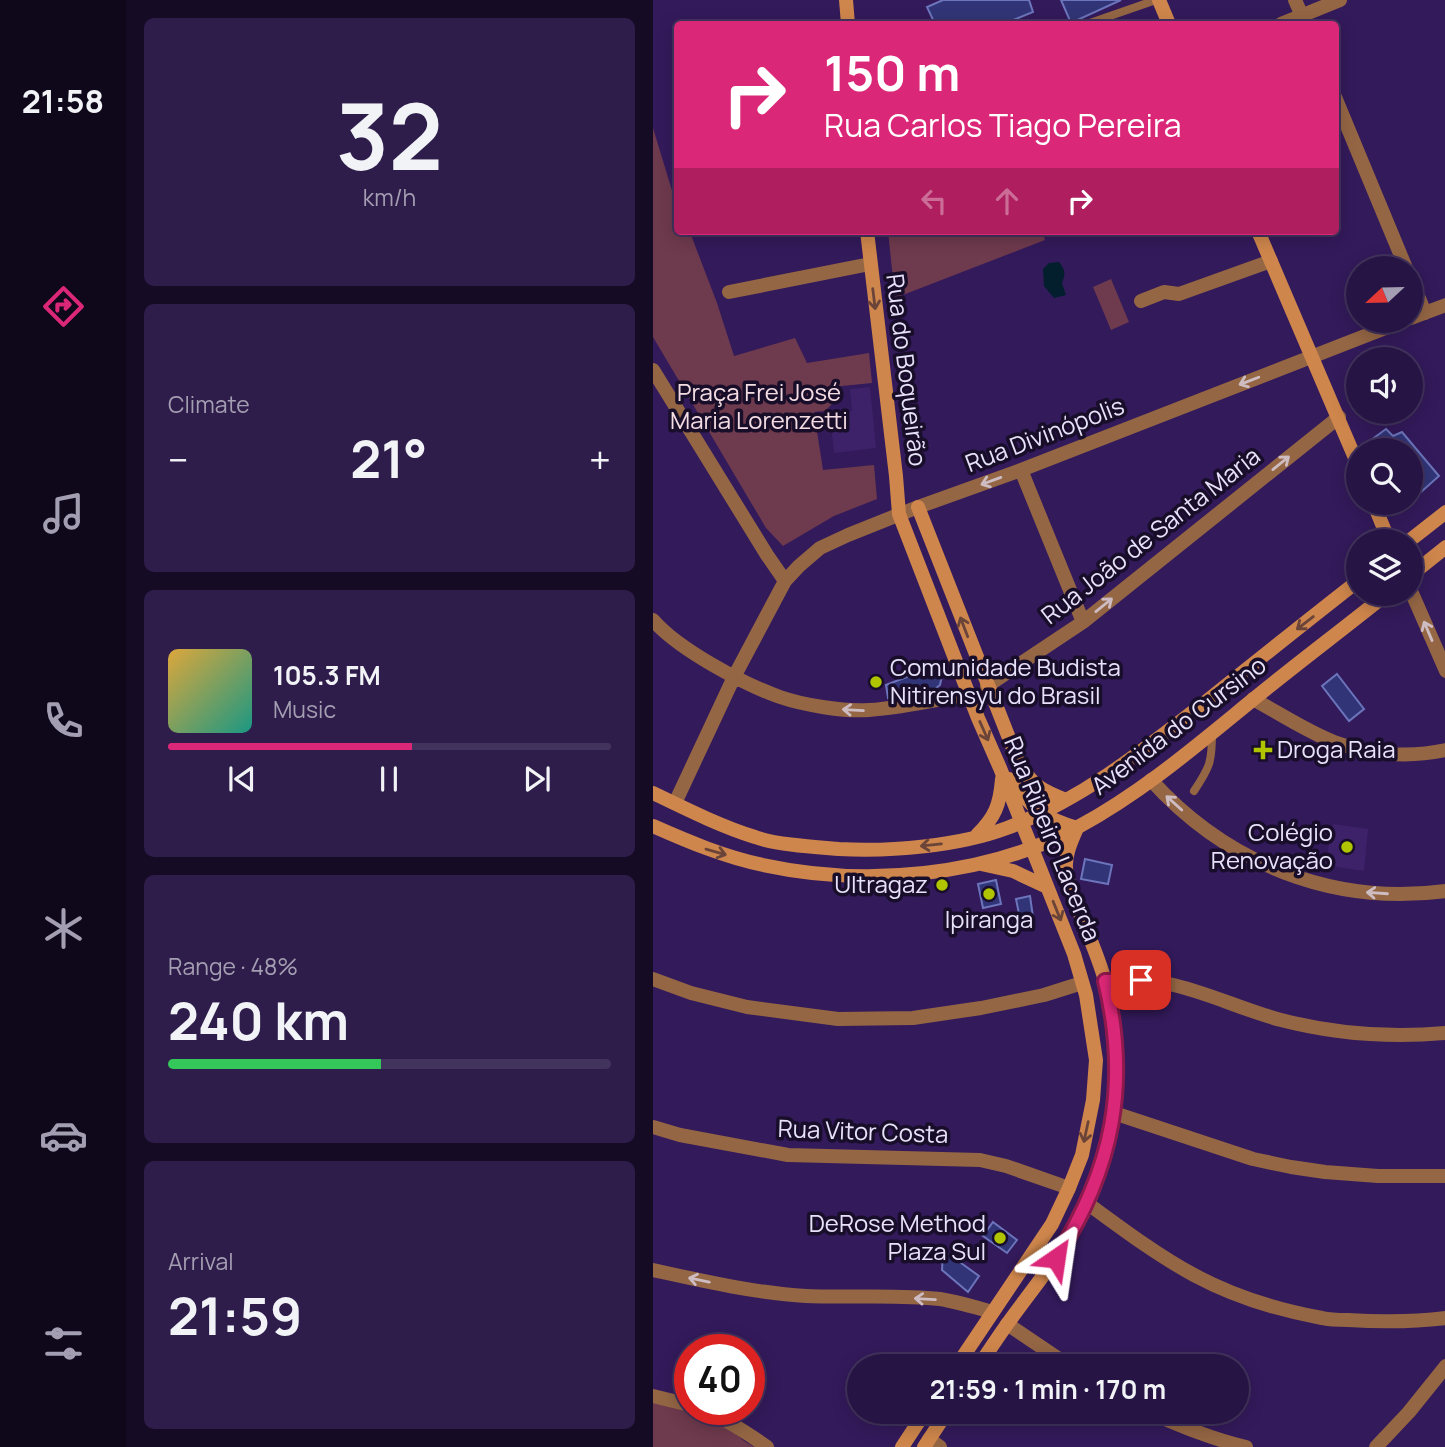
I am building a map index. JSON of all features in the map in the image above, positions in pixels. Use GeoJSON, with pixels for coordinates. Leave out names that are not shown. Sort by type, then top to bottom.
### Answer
{"type":"FeatureCollection","features":[{"type":"Feature","properties":{"kind":"main road"},"geometry":{"type":"LineString","coordinates":[[846,0],[848,21]]}},
{"type":"Feature","properties":{"kind":"main road"},"geometry":{"type":"LineString","coordinates":[[1158,0],[1168,21]]}},
{"type":"Feature","properties":{"kind":"main road","name":"Rua do Boqueirão"},"geometry":{"type":"LineString","coordinates":[[867,235],[899,514]]}},
{"type":"Feature","properties":{"kind":"main road"},"geometry":{"type":"LineString","coordinates":[[1261,235],[1347,438]]}},
{"type":"Feature","properties":{"kind":"main road","name":"Rua Ribeiro Lacerda"},"geometry":{"type":"LineString","coordinates":[[918,507],[1020,766],[1040,788],[1066,800]]}},
{"type":"Feature","properties":{"kind":"main road"},"geometry":{"type":"LineString","coordinates":[[1423,530],[1445,512]]}},
{"type":"Feature","properties":{"kind":"main road","name":"Rua Ribeiro Lacerda"},"geometry":{"type":"LineString","coordinates":[[899,514],[1074,954],[1096,1060],[1093,1100],[1082,1155],[1069,1188],[1052,1224],[965,1354]]}},
{"type":"Feature","properties":{"kind":"main road"},"geometry":{"type":"LineString","coordinates":[[1423,565],[1445,547]]}},
{"type":"Feature","properties":{"kind":"main road","name":"Avenida do Cursino"},"geometry":{"type":"LineString","coordinates":[[653,793],[703,817],[757,838],[814,847],[871,851],[975,838],[1008,828],[1102,779],[1141,752],[1346,590]]}},
{"type":"Feature","properties":{"kind":"main road","name":"Avenida do Cursino"},"geometry":{"type":"LineString","coordinates":[[653,826],[703,848],[762,865],[808,872],[868,877],[980,864],[1031,848],[1077,828],[1124,800],[1371,606]]}},
{"type":"Feature","properties":{"kind":"main road"},"geometry":{"type":"LineString","coordinates":[[1002,771],[1040,813],[1077,828]]}},
{"type":"Feature","properties":{"kind":"main road"},"geometry":{"type":"LineString","coordinates":[[975,838],[995,812],[1001,796],[1002,771]]}},
{"type":"Feature","properties":{"kind":"main road","name":"Rua Ribeiro Lacerda"},"geometry":{"type":"LineString","coordinates":[[987,1354],[1077,1225],[1097,1180],[1114,1113],[1117,1082],[1112,1008],[1105,981],[1067,879],[1067,853],[1077,828]]}},
{"type":"Feature","properties":{"kind":"main road"},"geometry":{"type":"LineString","coordinates":[[980,864],[1013,871],[1047,887]]}},
{"type":"Feature","properties":{"kind":"main road"},"geometry":{"type":"LineString","coordinates":[[902,1447],[917,1424]]}},
{"type":"Feature","properties":{"kind":"main road"},"geometry":{"type":"LineString","coordinates":[[931,1445],[941,1424]]}},
{"type":"Feature","properties":{"kind":"street"},"geometry":{"type":"LineString","coordinates":[[1295,0],[1304,20],[1340,0]]}},
{"type":"Feature","properties":{"kind":"street"},"geometry":{"type":"LineString","coordinates":[[1339,107],[1401,256]]}},
{"type":"Feature","properties":{"kind":"street"},"geometry":{"type":"LineString","coordinates":[[1141,301],[1164,292],[1179,294],[1271,261]]}},
{"type":"Feature","properties":{"kind":"street"},"geometry":{"type":"LineString","coordinates":[[729,292],[870,264]]}},
{"type":"Feature","properties":{"kind":"street","name":"Rua Divinópolis"},"geometry":{"type":"LineString","coordinates":[[1423,314],[1445,305]]}},
{"type":"Feature","properties":{"kind":"street","name":"Rua Divinópolis"},"geometry":{"type":"LineString","coordinates":[[675,803],[734,677],[785,581],[828,543],[1374,333]]}},
{"type":"Feature","properties":{"kind":"street"},"geometry":{"type":"LineString","coordinates":[[653,370],[785,581]]}},
{"type":"Feature","properties":{"kind":"street","name":"Rua João de Santa Maria"},"geometry":{"type":"LineString","coordinates":[[987,686],[1083,622],[1339,417]]}},
{"type":"Feature","properties":{"kind":"street"},"geometry":{"type":"LineString","coordinates":[[1021,470],[1083,622]]}},
{"type":"Feature","properties":{"kind":"street"},"geometry":{"type":"LineString","coordinates":[[1417,606],[1445,671]]}},
{"type":"Feature","properties":{"kind":"street"},"geometry":{"type":"LineString","coordinates":[[653,620],[689,651],[734,677],[780,697],[829,708],[869,710],[969,694]]}},
{"type":"Feature","properties":{"kind":"street"},"geometry":{"type":"LineString","coordinates":[[1253,699],[1324,738],[1362,751],[1412,754],[1445,750]]}},
{"type":"Feature","properties":{"kind":"street"},"geometry":{"type":"LineString","coordinates":[[1151,780],[1171,802],[1208,831],[1278,871],[1310,883],[1366,892],[1419,894],[1445,891]]}},
{"type":"Feature","properties":{"kind":"street"},"geometry":{"type":"LineString","coordinates":[[653,979],[691,993],[747,1007],[838,1019],[913,1018],[968,1010],[1044,995],[1082,983]]}},
{"type":"Feature","properties":{"kind":"street"},"geometry":{"type":"LineString","coordinates":[[1105,981],[1141,980],[1168,984],[1311,1028],[1384,1036],[1445,1033]]}},
{"type":"Feature","properties":{"kind":"street"},"geometry":{"type":"LineString","coordinates":[[1114,1113],[1240,1155],[1291,1167],[1378,1176],[1445,1175]]}},
{"type":"Feature","properties":{"kind":"street","name":"Rua Vitor Costa"},"geometry":{"type":"LineString","coordinates":[[653,1127],[680,1135],[788,1155],[980,1160],[1069,1188]]}},
{"type":"Feature","properties":{"kind":"street"},"geometry":{"type":"LineString","coordinates":[[1087,1203],[1195,1276],[1236,1295],[1323,1319],[1375,1322],[1445,1318]]}},
{"type":"Feature","properties":{"kind":"street"},"geometry":{"type":"LineString","coordinates":[[653,1270],[752,1290],[806,1296],[939,1299],[992,1312]]}},
{"type":"Feature","properties":{"kind":"street"},"geometry":{"type":"LineString","coordinates":[[1007,1324],[1052,1354]]}},
{"type":"Feature","properties":{"kind":"street"},"geometry":{"type":"LineString","coordinates":[[1376,1447],[1415,1405],[1445,1366]]}},
{"type":"Feature","properties":{"kind":"street"},"geometry":{"type":"LineString","coordinates":[[653,1396],[674,1401]]}},
{"type":"Feature","properties":{"kind":"street"},"geometry":{"type":"LineString","coordinates":[[1176,1424],[1221,1441],[1246,1447]]}},
{"type":"Feature","properties":{"kind":"street"},"geometry":{"type":"LineString","coordinates":[[735,1425],[767,1447]]}},
{"type":"Feature","properties":{"kind":"lane"},"geometry":{"type":"LineString","coordinates":[[1096,21],[1158,0]]}},
{"type":"Feature","properties":{"kind":"lane"},"geometry":{"type":"LineString","coordinates":[[1194,791],[1209,768],[1212,733]]}},
{"type":"Feature","properties":{"kind":"shaded area"},"geometry":{"type":"Polygon","coordinates":[[[870,387],[876,448],[834,453],[830,414],[852,411],[850,389],[870,387]]]}},
{"type":"Feature","properties":{"kind":"shaded area","name":"Colégio Renovação"},"geometry":{"type":"Polygon","coordinates":[[[1333,824],[1368,829],[1364,871],[1325,865],[1333,824]]]}},
{"type":"Feature","properties":{"kind":"green space","name":"Praça Frei José Maria Lorenzetti"},"geometry":{"type":"Polygon","coordinates":[[[653,128],[674,197],[674,235],[691,235],[734,356],[795,338],[807,363],[869,353],[872,383],[832,387],[833,403],[825,411],[814,412],[823,470],[874,465],[877,499],[834,516],[783,546],[766,528],[653,337],[653,128]]]}},
{"type":"Feature","properties":{"kind":"green space"},"geometry":{"type":"Polygon","coordinates":[[[888,235],[1043,235],[1045,240],[895,298],[888,235]]]}},
{"type":"Feature","properties":{"kind":"green space"},"geometry":{"type":"Polygon","coordinates":[[[1111,279],[1129,322],[1111,330],[1093,287],[1111,279]]]}},
{"type":"Feature","properties":{"kind":"green space"},"geometry":{"type":"Polygon","coordinates":[[[653,1403],[674,1407],[674,1425],[725,1425],[755,1447],[653,1447],[653,1403]]]}},
{"type":"Feature","properties":{"kind":"water"},"geometry":{"type":"Polygon","coordinates":[[[1059,262],[1063,267],[1062,283],[1066,295],[1054,298],[1044,286],[1043,269],[1049,263],[1059,262]]]}},
{"type":"Feature","properties":{"kind":"building"},"geometry":{"type":"Polygon","coordinates":[[[943,0],[1029,0],[1033,12],[1010,21],[934,21],[927,7],[943,0]]]}},
{"type":"Feature","properties":{"kind":"building"},"geometry":{"type":"Polygon","coordinates":[[[1061,0],[1121,0],[1075,21],[1070,21],[1061,0]]]}},
{"type":"Feature","properties":{"kind":"building"},"geometry":{"type":"Polygon","coordinates":[[[1386,429],[1393,436],[1402,432],[1407,438],[1374,438],[1386,429]]]}},
{"type":"Feature","properties":{"kind":"building"},"geometry":{"type":"Polygon","coordinates":[[[1423,457],[1439,476],[1423,490],[1423,457]]]}},
{"type":"Feature","properties":{"kind":"building"},"geometry":{"type":"Polygon","coordinates":[[[940,664],[943,671],[940,685],[931,692],[888,698],[886,685],[940,664]]]}},
{"type":"Feature","properties":{"kind":"building"},"geometry":{"type":"Polygon","coordinates":[[[1337,674],[1364,709],[1349,721],[1322,686],[1337,674]]]}},
{"type":"Feature","properties":{"kind":"building"},"geometry":{"type":"Polygon","coordinates":[[[1085,859],[1112,865],[1108,884],[1081,879],[1085,859]]]}},
{"type":"Feature","properties":{"kind":"building","name":"Ipiranga"},"geometry":{"type":"Polygon","coordinates":[[[996,880],[1001,904],[983,908],[978,884],[996,880]]]}},
{"type":"Feature","properties":{"kind":"building","name":"Ipiranga"},"geometry":{"type":"Polygon","coordinates":[[[1030,896],[1032,922],[1021,924],[1016,899],[1030,896]]]}},
{"type":"Feature","properties":{"kind":"building","name":"DeRose Method Plaza Sul"},"geometry":{"type":"Polygon","coordinates":[[[993,1222],[1017,1240],[1007,1253],[983,1236],[993,1222]]]}},
{"type":"Feature","properties":{"kind":"building"},"geometry":{"type":"Polygon","coordinates":[[[943,1250],[979,1276],[968,1292],[942,1270],[943,1250]]]}},
{"type":"Feature","properties":{"kind":"place","name":"Comunidade Budista Nitirensyu do Brasil"},"geometry":{"type":"Point","coordinates":[876,682]}},
{"type":"Feature","properties":{"kind":"place","name":"Droga Raia"},"geometry":{"type":"Point","coordinates":[1263,750]}},
{"type":"Feature","properties":{"kind":"place","name":"Colégio Renovação"},"geometry":{"type":"Point","coordinates":[1347,847]}},
{"type":"Feature","properties":{"kind":"place","name":"Ultragaz"},"geometry":{"type":"Point","coordinates":[942,885]}},
{"type":"Feature","properties":{"kind":"place","name":"Ipiranga"},"geometry":{"type":"Point","coordinates":[989,894]}},
{"type":"Feature","properties":{"kind":"place","name":"DeRose Method Plaza Sul"},"geometry":{"type":"Point","coordinates":[1000,1238]}},
{"type":"Feature","properties":{"kind":"route"},"geometry":{"type":"LineString","coordinates":[[1056,1258],[1077,1225],[1097,1180],[1114,1113],[1117,1082],[1114,1027],[1105,981],[1141,980]]}}]}
